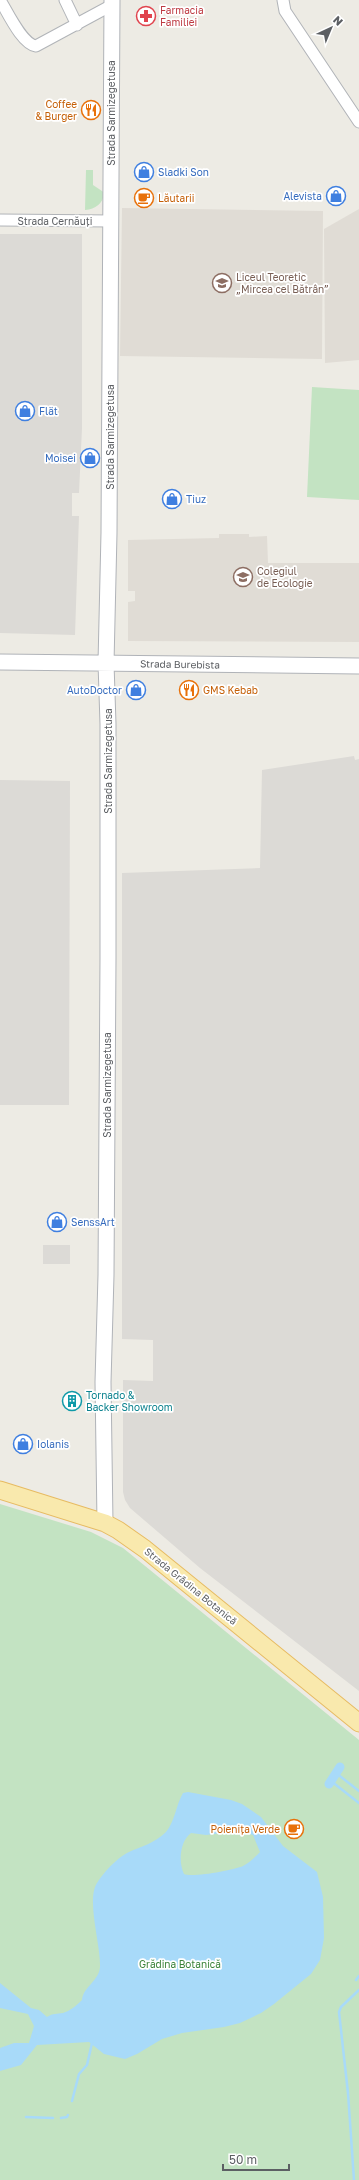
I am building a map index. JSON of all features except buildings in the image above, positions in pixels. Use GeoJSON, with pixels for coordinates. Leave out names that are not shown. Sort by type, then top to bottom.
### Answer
{"type":"FeatureCollection","features":[{"type":"Feature","properties":{"kind":"main road","name":"Strada Sarmizegetusa"},"geometry":{"type":"LineString","coordinates":[[105,1523],[103,1382],[106,1275],[108,980],[108,724],[106,663],[109,589],[112,2]]}},
{"type":"Feature","properties":{"kind":"main road","name":"Strada Burebista"},"geometry":{"type":"LineString","coordinates":[[0,662],[359,666]]}},
{"type":"Feature","properties":{"kind":"main road","name":"Strada Grădina Botanică"},"geometry":{"type":"LineString","coordinates":[[0,1490],[105,1523],[118,1530],[145,1549],[359,1723]]}},
{"type":"Feature","properties":{"kind":"street"},"geometry":{"type":"LineString","coordinates":[[0,0],[24,38],[31,45],[42,44],[77,25],[112,2]]}},
{"type":"Feature","properties":{"kind":"street"},"geometry":{"type":"LineString","coordinates":[[65,0],[77,25]]}},
{"type":"Feature","properties":{"kind":"street"},"geometry":{"type":"LineString","coordinates":[[283,0],[285,11],[359,122]]}},
{"type":"Feature","properties":{"kind":"street","name":"Strada Cernăuți"},"geometry":{"type":"LineString","coordinates":[[0,220],[110,221]]}},
{"type":"Feature","properties":{"kind":"shaded area","name":"Liceul Teoretic „Mircea cel Bătrân”"},"geometry":{"type":"Polygon","coordinates":[[[122,208],[323,211],[322,359],[120,356],[122,208]]]}},
{"type":"Feature","properties":{"kind":"shaded area"},"geometry":{"type":"Polygon","coordinates":[[[359,209],[359,360],[325,363],[324,229],[359,209]]]}},
{"type":"Feature","properties":{"kind":"shaded area"},"geometry":{"type":"Polygon","coordinates":[[[0,234],[82,234],[82,428],[79,493],[72,493],[72,516],[79,516],[75,635],[0,633],[0,234]]]}},
{"type":"Feature","properties":{"kind":"shaded area","name":"Colegiul de Ecologie"},"geometry":{"type":"Polygon","coordinates":[[[219,534],[249,534],[249,537],[267,536],[268,563],[359,563],[359,642],[128,641],[128,602],[135,601],[135,591],[128,591],[128,540],[219,538],[219,534]]]}},
{"type":"Feature","properties":{"kind":"shaded area"},"geometry":{"type":"Polygon","coordinates":[[[354,756],[355,760],[359,759],[359,1691],[200,1568],[130,1508],[125,1500],[123,1492],[123,1380],[153,1381],[153,1340],[122,1339],[122,873],[260,868],[262,770],[354,756]]]}},
{"type":"Feature","properties":{"kind":"shaded area"},"geometry":{"type":"Polygon","coordinates":[[[0,780],[70,781],[69,1105],[0,1105],[0,780]]]}},
{"type":"Feature","properties":{"kind":"shaded area"},"geometry":{"type":"Polygon","coordinates":[[[43,1245],[70,1245],[70,1264],[43,1264],[43,1245]]]}},
{"type":"Feature","properties":{"kind":"green space"},"geometry":{"type":"Polygon","coordinates":[[[86,170],[93,170],[93,185],[105,193],[98,205],[85,210],[86,170]]]}},
{"type":"Feature","properties":{"kind":"green space"},"geometry":{"type":"Polygon","coordinates":[[[312,387],[359,390],[359,500],[307,497],[312,387]]]}},
{"type":"Feature","properties":{"kind":"green space","name":"Grădina Botanică"},"geometry":{"type":"Polygon","coordinates":[[[0,1504],[91,1532],[123,1548],[359,1740],[359,2180],[0,2180],[0,1504]]]}},
{"type":"Feature","properties":{"kind":"water"},"geometry":{"type":"Polygon","coordinates":[[[188,1792],[231,1800],[242,1804],[261,1817],[283,1846],[317,1872],[323,1897],[324,1938],[320,1960],[311,1974],[261,2013],[240,2023],[224,2027],[182,2033],[162,2039],[137,2054],[125,2059],[104,2054],[89,2042],[37,2045],[21,2065],[0,2071],[0,2048],[14,2043],[29,2043],[34,2026],[28,2014],[0,2008],[0,1983],[31,2008],[39,2010],[47,2017],[53,2014],[68,2011],[82,2000],[85,1991],[97,1976],[100,1967],[93,1911],[94,1891],[97,1883],[110,1866],[118,1859],[127,1853],[152,1842],[166,1832],[183,1793],[188,1792]],[[240,1831],[206,1835],[191,1833],[184,1841],[182,1846],[181,1864],[184,1874],[195,1875],[213,1873],[231,1870],[245,1865],[260,1852],[253,1835],[240,1831]]]}},
{"type":"Feature","properties":{"kind":"waterway"},"geometry":{"type":"LineString","coordinates":[[329,1784],[340,1767]]}},
{"type":"Feature","properties":{"kind":"waterway"},"geometry":{"type":"LineString","coordinates":[[336,1773],[359,1791]]}},
{"type":"Feature","properties":{"kind":"waterway"},"geometry":{"type":"LineString","coordinates":[[331,1781],[359,1803]]}},
{"type":"Feature","properties":{"kind":"waterway"},"geometry":{"type":"LineString","coordinates":[[356,1980],[359,1976]]}},
{"type":"Feature","properties":{"kind":"waterway"},"geometry":{"type":"LineString","coordinates":[[354,2180],[348,2093],[339,2012],[341,2007],[359,1990]]}},
{"type":"Feature","properties":{"kind":"waterway"},"geometry":{"type":"LineString","coordinates":[[72,2101],[79,2074],[87,2065],[92,2043]]}},
{"type":"Feature","properties":{"kind":"waterway"},"geometry":{"type":"LineString","coordinates":[[61,2118],[67,2117],[68,2115]]}},
{"type":"Feature","properties":{"kind":"waterway"},"geometry":{"type":"LineString","coordinates":[[26,2117],[53,2118]]}},
{"type":"Feature","properties":{"kind":"place","name":"Farmacia Familiei"},"geometry":{"type":"Point","coordinates":[146,16]}},
{"type":"Feature","properties":{"kind":"place","name":"Coffee & Burger"},"geometry":{"type":"Point","coordinates":[91,110]}},
{"type":"Feature","properties":{"kind":"place","name":"Sladki Son"},"geometry":{"type":"Point","coordinates":[144,172]}},
{"type":"Feature","properties":{"kind":"place","name":"Alevista"},"geometry":{"type":"Point","coordinates":[336,196]}},
{"type":"Feature","properties":{"kind":"place","name":"Lăutarii"},"geometry":{"type":"Point","coordinates":[144,198]}},
{"type":"Feature","properties":{"kind":"place","name":"Liceul Teoretic „Mircea cel Bătrân”"},"geometry":{"type":"Point","coordinates":[222,283]}},
{"type":"Feature","properties":{"kind":"place","name":"Flät"},"geometry":{"type":"Point","coordinates":[25,411]}},
{"type":"Feature","properties":{"kind":"place","name":"Moisei"},"geometry":{"type":"Point","coordinates":[90,458]}},
{"type":"Feature","properties":{"kind":"place","name":"Tiuz"},"geometry":{"type":"Point","coordinates":[172,499]}},
{"type":"Feature","properties":{"kind":"place","name":"Colegiul de Ecologie"},"geometry":{"type":"Point","coordinates":[243,577]}},
{"type":"Feature","properties":{"kind":"place","name":"AutoDoctor"},"geometry":{"type":"Point","coordinates":[136,690]}},
{"type":"Feature","properties":{"kind":"place","name":"GMS Kebab"},"geometry":{"type":"Point","coordinates":[189,690]}},
{"type":"Feature","properties":{"kind":"place","name":"SenssArt"},"geometry":{"type":"Point","coordinates":[57,1222]}},
{"type":"Feature","properties":{"kind":"place","name":"Tornado & Backer Showroom"},"geometry":{"type":"Point","coordinates":[72,1401]}},
{"type":"Feature","properties":{"kind":"place","name":"Iolanis"},"geometry":{"type":"Point","coordinates":[23,1444]}},
{"type":"Feature","properties":{"kind":"place","name":"Poienița Verde"},"geometry":{"type":"Point","coordinates":[294,1829]}}]}
